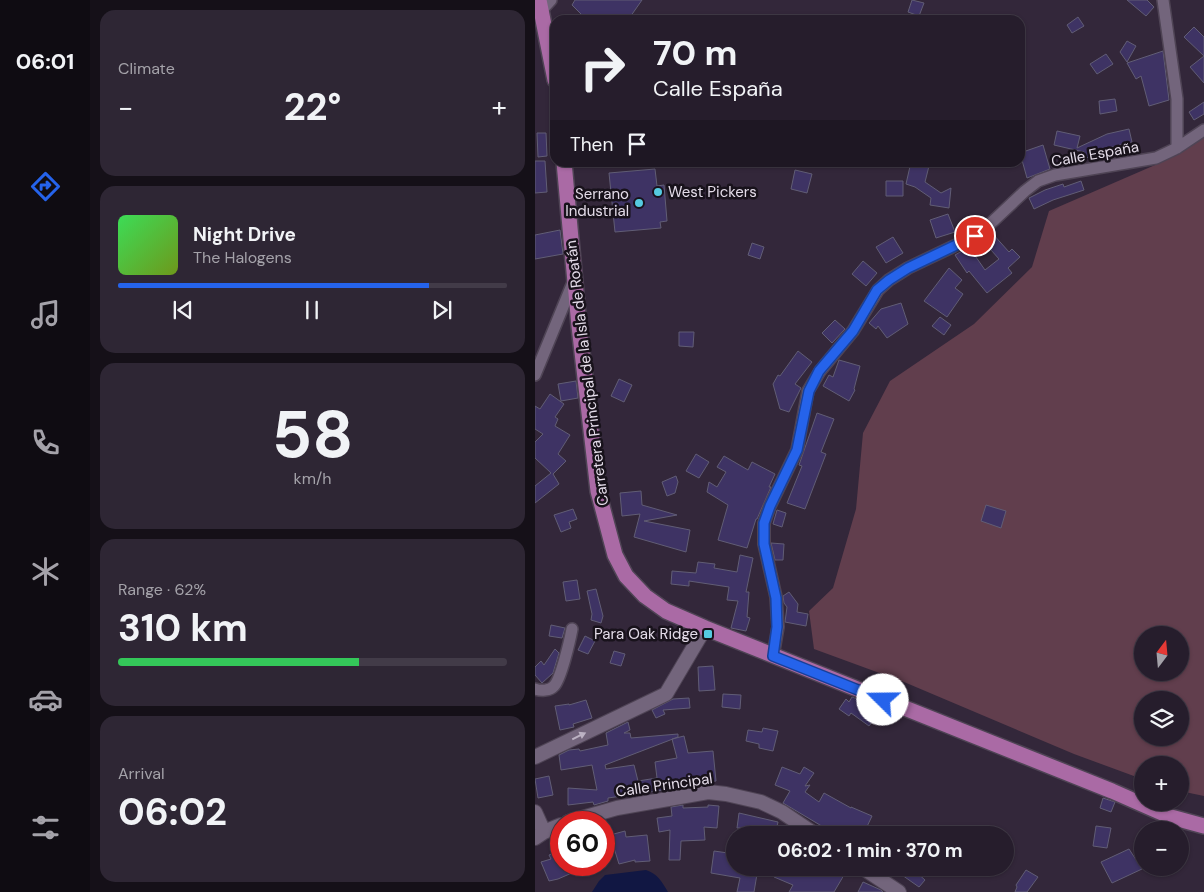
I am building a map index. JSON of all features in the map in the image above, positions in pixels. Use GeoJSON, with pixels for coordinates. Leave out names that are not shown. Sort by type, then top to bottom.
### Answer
{"type":"FeatureCollection","features":[{"type":"Feature","properties":{"kind":"main road"},"geometry":{"type":"LineString","coordinates":[[539,6],[550,54]]}},
{"type":"Feature","properties":{"kind":"main road","name":"Carretera Principal de la Isla de Roatán"},"geometry":{"type":"LineString","coordinates":[[564,167],[598,491],[615,556],[626,576],[645,596],[666,611],[773,656],[1111,791],[1171,817],[1204,826]]}},
{"type":"Feature","properties":{"kind":"street"},"geometry":{"type":"LineString","coordinates":[[539,6],[551,0]]}},
{"type":"Feature","properties":{"kind":"street"},"geometry":{"type":"LineString","coordinates":[[1163,0],[1177,99],[1177,148]]}},
{"type":"Feature","properties":{"kind":"street","name":"Calle España"},"geometry":{"type":"LineString","coordinates":[[773,656],[777,627],[776,598],[764,544],[764,523],[770,506],[797,450],[809,391],[819,371],[853,331],[877,290],[908,268],[975,236],[1025,191],[1039,181],[1055,175],[1156,158],[1177,148],[1204,130]]}},
{"type":"Feature","properties":{"kind":"street"},"geometry":{"type":"LineString","coordinates":[[535,375],[575,277]]}},
{"type":"Feature","properties":{"kind":"street"},"geometry":{"type":"LineString","coordinates":[[535,757],[666,694],[705,628]]}},
{"type":"Feature","properties":{"kind":"street"},"geometry":{"type":"LineString","coordinates":[[535,689],[548,690],[554,686],[567,651],[572,629]]}},
{"type":"Feature","properties":{"kind":"street","name":"Calle Principal"},"geometry":{"type":"LineString","coordinates":[[606,811],[708,792],[761,802],[782,812],[803,826]]}},
{"type":"Feature","properties":{"kind":"street"},"geometry":{"type":"LineString","coordinates":[[535,812],[540,835]]}},
{"type":"Feature","properties":{"kind":"street"},"geometry":{"type":"LineString","coordinates":[[875,876],[899,892]]}},
{"type":"Feature","properties":{"kind":"shaded area"},"geometry":{"type":"Polygon","coordinates":[[[1204,134],[1204,796],[1189,793],[1189,756],[1134,756],[1134,776],[1074,754],[904,682],[814,649],[809,611],[833,588],[856,509],[863,433],[890,381],[974,324],[1032,267],[1049,211],[1162,162],[1172,151],[1204,134]]]}},
{"type":"Feature","properties":{"kind":"shaded area"},"geometry":{"type":"Polygon","coordinates":[[[646,870],[657,876],[668,892],[592,892],[604,876],[615,876],[615,874],[646,870]]]}},
{"type":"Feature","properties":{"kind":"building"},"geometry":{"type":"Polygon","coordinates":[[[575,0],[642,0],[632,15],[582,15],[572,5],[575,0]]]}},
{"type":"Feature","properties":{"kind":"building"},"geometry":{"type":"Polygon","coordinates":[[[912,0],[924,3],[919,15],[908,12],[912,0]]]}},
{"type":"Feature","properties":{"kind":"building"},"geometry":{"type":"Polygon","coordinates":[[[1127,0],[1147,0],[1154,7],[1146,16],[1127,0]]]}},
{"type":"Feature","properties":{"kind":"building"},"geometry":{"type":"Polygon","coordinates":[[[1078,17],[1084,26],[1072,33],[1067,25],[1078,17]]]}},
{"type":"Feature","properties":{"kind":"building"},"geometry":{"type":"Polygon","coordinates":[[[1194,27],[1204,37],[1204,56],[1184,37],[1194,27]]]}},
{"type":"Feature","properties":{"kind":"building"},"geometry":{"type":"Polygon","coordinates":[[[1127,41],[1136,46],[1127,62],[1120,52],[1127,41]]]}},
{"type":"Feature","properties":{"kind":"building"},"geometry":{"type":"Polygon","coordinates":[[[1163,51],[1169,100],[1149,106],[1141,76],[1136,79],[1127,63],[1163,51]]]}},
{"type":"Feature","properties":{"kind":"building"},"geometry":{"type":"Polygon","coordinates":[[[1106,54],[1113,64],[1097,74],[1090,64],[1106,54]]]}},
{"type":"Feature","properties":{"kind":"building"},"geometry":{"type":"Polygon","coordinates":[[[1204,56],[1204,83],[1190,67],[1204,56]]]}},
{"type":"Feature","properties":{"kind":"building"},"geometry":{"type":"Polygon","coordinates":[[[1115,99],[1117,111],[1100,114],[1099,101],[1115,99]]]}},
{"type":"Feature","properties":{"kind":"building"},"geometry":{"type":"Polygon","coordinates":[[[1204,102],[1204,114],[1194,120],[1189,112],[1204,102]]]}},
{"type":"Feature","properties":{"kind":"building"},"geometry":{"type":"Polygon","coordinates":[[[1129,129],[1132,142],[1105,149],[1106,153],[1095,158],[1094,155],[1086,158],[1084,152],[1054,145],[1057,131],[1080,136],[1077,148],[1107,134],[1129,129]]]}},
{"type":"Feature","properties":{"kind":"building"},"geometry":{"type":"Polygon","coordinates":[[[537,133],[546,133],[547,156],[538,157],[537,133]]]}},
{"type":"Feature","properties":{"kind":"building"},"geometry":{"type":"Polygon","coordinates":[[[1043,145],[1050,169],[1027,178],[1024,167],[1025,151],[1043,145]]]}},
{"type":"Feature","properties":{"kind":"building"},"geometry":{"type":"Polygon","coordinates":[[[535,161],[545,161],[547,192],[535,193],[535,161]]]}},
{"type":"Feature","properties":{"kind":"building"},"geometry":{"type":"Polygon","coordinates":[[[910,167],[929,167],[925,182],[941,193],[951,188],[949,208],[930,205],[931,198],[915,187],[906,184],[910,167]]]}},
{"type":"Feature","properties":{"kind":"building","name":"Serrano Industrial"},"geometry":{"type":"Polygon","coordinates":[[[655,169],[657,186],[664,185],[667,221],[660,222],[661,228],[615,232],[609,173],[655,169]]]}},
{"type":"Feature","properties":{"kind":"building"},"geometry":{"type":"Polygon","coordinates":[[[795,170],[812,174],[807,193],[791,189],[795,170]]]}},
{"type":"Feature","properties":{"kind":"building"},"geometry":{"type":"Polygon","coordinates":[[[886,181],[903,181],[903,196],[886,196],[886,181]]]}},
{"type":"Feature","properties":{"kind":"building"},"geometry":{"type":"Polygon","coordinates":[[[1081,181],[1084,190],[1053,200],[1034,209],[1029,198],[1063,184],[1064,187],[1081,181]]]}},
{"type":"Feature","properties":{"kind":"building"},"geometry":{"type":"Polygon","coordinates":[[[948,214],[955,232],[936,238],[930,220],[948,214]]]}},
{"type":"Feature","properties":{"kind":"building"},"geometry":{"type":"Polygon","coordinates":[[[560,230],[563,254],[535,259],[535,235],[560,230]]]}},
{"type":"Feature","properties":{"kind":"building"},"geometry":{"type":"Polygon","coordinates":[[[992,233],[1009,252],[1012,249],[1020,257],[1008,268],[1012,273],[987,293],[969,271],[967,273],[955,255],[969,247],[985,270],[999,259],[983,241],[992,233]]]}},
{"type":"Feature","properties":{"kind":"building"},"geometry":{"type":"Polygon","coordinates":[[[893,237],[903,253],[886,263],[876,247],[893,237]]]}},
{"type":"Feature","properties":{"kind":"building"},"geometry":{"type":"Polygon","coordinates":[[[752,243],[764,247],[760,259],[748,255],[752,243]]]}},
{"type":"Feature","properties":{"kind":"building"},"geometry":{"type":"Polygon","coordinates":[[[863,261],[877,273],[866,286],[852,274],[863,261]]]}},
{"type":"Feature","properties":{"kind":"building"},"geometry":{"type":"Polygon","coordinates":[[[949,268],[962,280],[955,288],[963,294],[947,317],[924,301],[949,268]]]}},
{"type":"Feature","properties":{"kind":"building"},"geometry":{"type":"Polygon","coordinates":[[[901,303],[908,324],[887,338],[878,326],[876,329],[869,323],[881,309],[901,303]]]}},
{"type":"Feature","properties":{"kind":"building"},"geometry":{"type":"Polygon","coordinates":[[[940,317],[951,325],[944,335],[932,326],[940,317]]]}},
{"type":"Feature","properties":{"kind":"building"},"geometry":{"type":"Polygon","coordinates":[[[835,320],[845,329],[832,343],[822,333],[835,320]]]}},
{"type":"Feature","properties":{"kind":"building"},"geometry":{"type":"Polygon","coordinates":[[[679,332],[694,332],[693,347],[679,346],[679,332]]]}},
{"type":"Feature","properties":{"kind":"building"},"geometry":{"type":"Polygon","coordinates":[[[798,351],[812,362],[795,384],[801,388],[789,412],[780,409],[773,384],[798,351]]]}},
{"type":"Feature","properties":{"kind":"building"},"geometry":{"type":"Polygon","coordinates":[[[839,360],[860,366],[855,390],[849,401],[823,386],[829,375],[833,377],[839,360]]]}},
{"type":"Feature","properties":{"kind":"building"},"geometry":{"type":"Polygon","coordinates":[[[619,379],[632,385],[624,402],[611,396],[619,379]]]}},
{"type":"Feature","properties":{"kind":"building"},"geometry":{"type":"Polygon","coordinates":[[[576,381],[578,398],[561,401],[558,384],[576,381]]]}},
{"type":"Feature","properties":{"kind":"building"},"geometry":{"type":"Polygon","coordinates":[[[550,394],[564,404],[555,417],[558,419],[555,426],[570,435],[558,454],[566,461],[553,474],[559,484],[535,503],[535,486],[551,473],[535,458],[535,442],[543,434],[535,429],[535,406],[540,409],[550,394]]]}},
{"type":"Feature","properties":{"kind":"building"},"geometry":{"type":"Polygon","coordinates":[[[817,413],[834,419],[821,452],[826,454],[805,509],[787,503],[802,466],[799,465],[817,413]]]}},
{"type":"Feature","properties":{"kind":"building"},"geometry":{"type":"Polygon","coordinates":[[[696,454],[709,462],[699,478],[686,471],[696,454]]]}},
{"type":"Feature","properties":{"kind":"building"},"geometry":{"type":"Polygon","coordinates":[[[724,456],[748,470],[752,462],[775,474],[756,519],[747,548],[718,540],[728,505],[707,492],[709,482],[717,487],[726,472],[717,467],[724,456]]]}},
{"type":"Feature","properties":{"kind":"building"},"geometry":{"type":"Polygon","coordinates":[[[676,476],[678,482],[675,493],[667,496],[662,482],[676,476]]]}},
{"type":"Feature","properties":{"kind":"building"},"geometry":{"type":"Polygon","coordinates":[[[641,491],[642,505],[677,515],[644,521],[690,530],[686,552],[634,537],[640,514],[622,516],[620,493],[641,491]]]}},
{"type":"Feature","properties":{"kind":"building"},"geometry":{"type":"Polygon","coordinates":[[[986,505],[1006,511],[1001,528],[981,521],[986,505]]]}},
{"type":"Feature","properties":{"kind":"building"},"geometry":{"type":"Polygon","coordinates":[[[573,509],[577,519],[569,522],[571,528],[561,532],[554,515],[573,509]]]}},
{"type":"Feature","properties":{"kind":"building"},"geometry":{"type":"Polygon","coordinates":[[[777,510],[786,513],[782,527],[773,524],[777,510]]]}},
{"type":"Feature","properties":{"kind":"building"},"geometry":{"type":"Polygon","coordinates":[[[771,543],[784,544],[783,560],[775,560],[771,543]]]}},
{"type":"Feature","properties":{"kind":"building"},"geometry":{"type":"Polygon","coordinates":[[[740,555],[753,558],[746,592],[749,592],[747,617],[750,618],[746,631],[731,628],[738,601],[727,600],[729,587],[689,581],[689,586],[671,584],[672,571],[696,573],[698,562],[715,564],[714,568],[737,572],[740,555]]]}},
{"type":"Feature","properties":{"kind":"building"},"geometry":{"type":"Polygon","coordinates":[[[577,580],[580,599],[566,601],[563,582],[577,580]]]}},
{"type":"Feature","properties":{"kind":"building"},"geometry":{"type":"Polygon","coordinates":[[[596,589],[603,616],[601,623],[591,620],[592,614],[587,591],[596,589]]]}},
{"type":"Feature","properties":{"kind":"building"},"geometry":{"type":"Polygon","coordinates":[[[789,592],[798,604],[797,612],[808,614],[806,626],[785,622],[787,607],[783,596],[789,592]]]}},
{"type":"Feature","properties":{"kind":"building"},"geometry":{"type":"Polygon","coordinates":[[[551,625],[565,628],[562,638],[549,636],[551,625]]]}},
{"type":"Feature","properties":{"kind":"building"},"geometry":{"type":"Polygon","coordinates":[[[585,636],[595,641],[588,654],[578,650],[585,636]]]}},
{"type":"Feature","properties":{"kind":"building"},"geometry":{"type":"Polygon","coordinates":[[[555,649],[559,653],[553,673],[542,683],[535,675],[535,667],[541,661],[544,665],[555,649]]]}},
{"type":"Feature","properties":{"kind":"building"},"geometry":{"type":"Polygon","coordinates":[[[614,651],[625,654],[621,666],[610,663],[614,651]]]}},
{"type":"Feature","properties":{"kind":"building"},"geometry":{"type":"Polygon","coordinates":[[[713,666],[715,690],[699,691],[698,667],[713,666]]]}},
{"type":"Feature","properties":{"kind":"building"},"geometry":{"type":"Polygon","coordinates":[[[723,694],[741,695],[740,709],[722,707],[723,694]]]}},
{"type":"Feature","properties":{"kind":"building"},"geometry":{"type":"Polygon","coordinates":[[[852,697],[863,701],[860,705],[876,717],[869,726],[851,713],[849,716],[839,709],[846,699],[849,702],[852,697]]]}},
{"type":"Feature","properties":{"kind":"building"},"geometry":{"type":"Polygon","coordinates":[[[689,698],[690,708],[663,710],[665,714],[656,718],[652,710],[673,699],[689,698]]]}},
{"type":"Feature","properties":{"kind":"building"},"geometry":{"type":"Polygon","coordinates":[[[586,700],[592,718],[573,724],[574,727],[560,730],[555,706],[569,705],[586,700]]]}},
{"type":"Feature","properties":{"kind":"building"},"geometry":{"type":"Polygon","coordinates":[[[628,722],[630,730],[624,733],[630,733],[631,738],[678,734],[678,737],[674,738],[684,736],[688,753],[713,751],[716,781],[608,798],[608,801],[594,805],[593,802],[568,805],[568,788],[597,790],[592,765],[561,770],[559,755],[569,750],[579,749],[580,751],[608,745],[606,733],[628,722]],[[672,739],[605,765],[606,769],[634,765],[638,781],[657,778],[655,762],[677,758],[672,739]]]}},
{"type":"Feature","properties":{"kind":"building"},"geometry":{"type":"Polygon","coordinates":[[[763,728],[778,731],[773,751],[759,748],[759,744],[746,741],[748,730],[762,732],[763,728]]]}},
{"type":"Feature","properties":{"kind":"building"},"geometry":{"type":"Polygon","coordinates":[[[782,767],[800,774],[804,767],[814,773],[805,786],[810,785],[805,792],[819,802],[824,793],[851,808],[872,816],[867,826],[822,826],[783,803],[790,791],[775,785],[782,767]]]}},
{"type":"Feature","properties":{"kind":"building"},"geometry":{"type":"Polygon","coordinates":[[[549,776],[553,795],[538,798],[535,779],[549,776]]]}},
{"type":"Feature","properties":{"kind":"building"},"geometry":{"type":"Polygon","coordinates":[[[1103,798],[1115,802],[1111,812],[1100,808],[1103,798]]]}},
{"type":"Feature","properties":{"kind":"building"},"geometry":{"type":"Polygon","coordinates":[[[683,805],[683,808],[708,807],[708,805],[719,806],[717,828],[704,827],[705,840],[681,841],[680,860],[669,860],[670,830],[659,832],[657,818],[672,816],[671,807],[683,805]]]}},
{"type":"Feature","properties":{"kind":"building"},"geometry":{"type":"Polygon","coordinates":[[[739,813],[778,822],[777,826],[737,826],[739,813]]]}},
{"type":"Feature","properties":{"kind":"building"},"geometry":{"type":"Polygon","coordinates":[[[1096,826],[1111,828],[1107,848],[1093,846],[1096,826]]]}},
{"type":"Feature","properties":{"kind":"building"},"geometry":{"type":"Polygon","coordinates":[[[625,831],[626,837],[647,835],[650,861],[635,862],[635,860],[619,864],[615,851],[615,834],[625,831]]]}},
{"type":"Feature","properties":{"kind":"building"},"geometry":{"type":"Polygon","coordinates":[[[1129,849],[1134,857],[1134,873],[1112,883],[1101,862],[1129,849]]]}},
{"type":"Feature","properties":{"kind":"building"},"geometry":{"type":"Polygon","coordinates":[[[714,851],[726,853],[726,876],[711,873],[714,851]]]}},
{"type":"Feature","properties":{"kind":"building"},"geometry":{"type":"Polygon","coordinates":[[[550,859],[550,876],[565,876],[549,881],[541,862],[550,859]]]}},
{"type":"Feature","properties":{"kind":"building"},"geometry":{"type":"Polygon","coordinates":[[[1026,870],[1038,877],[1027,892],[1015,892],[1016,885],[1026,870]]]}},
{"type":"Feature","properties":{"kind":"building"},"geometry":{"type":"Polygon","coordinates":[[[728,876],[757,876],[754,892],[737,892],[740,878],[728,876]]]}},
{"type":"Feature","properties":{"kind":"building"},"geometry":{"type":"Polygon","coordinates":[[[843,876],[834,892],[789,892],[793,885],[774,877],[843,876]]]}},
{"type":"Feature","properties":{"kind":"building"},"geometry":{"type":"Polygon","coordinates":[[[903,876],[920,876],[925,880],[919,887],[903,876]]]}},
{"type":"Feature","properties":{"kind":"building"},"geometry":{"type":"Polygon","coordinates":[[[863,882],[881,890],[883,892],[858,892],[863,882]]]}},
{"type":"Feature","properties":{"kind":"place","name":"West Pickers"},"geometry":{"type":"Point","coordinates":[658,192]}},
{"type":"Feature","properties":{"kind":"place","name":"Serrano Industrial"},"geometry":{"type":"Point","coordinates":[639,203]}},
{"type":"Feature","properties":{"kind":"place","name":"Para Oak Ridge"},"geometry":{"type":"Point","coordinates":[708,634]}},
{"type":"Feature","properties":{"kind":"route"},"geometry":{"type":"LineString","coordinates":[[883,700],[773,656],[777,627],[776,598],[764,544],[764,523],[770,506],[797,450],[809,391],[819,371],[853,331],[877,290],[908,268],[975,236]]}}]}
